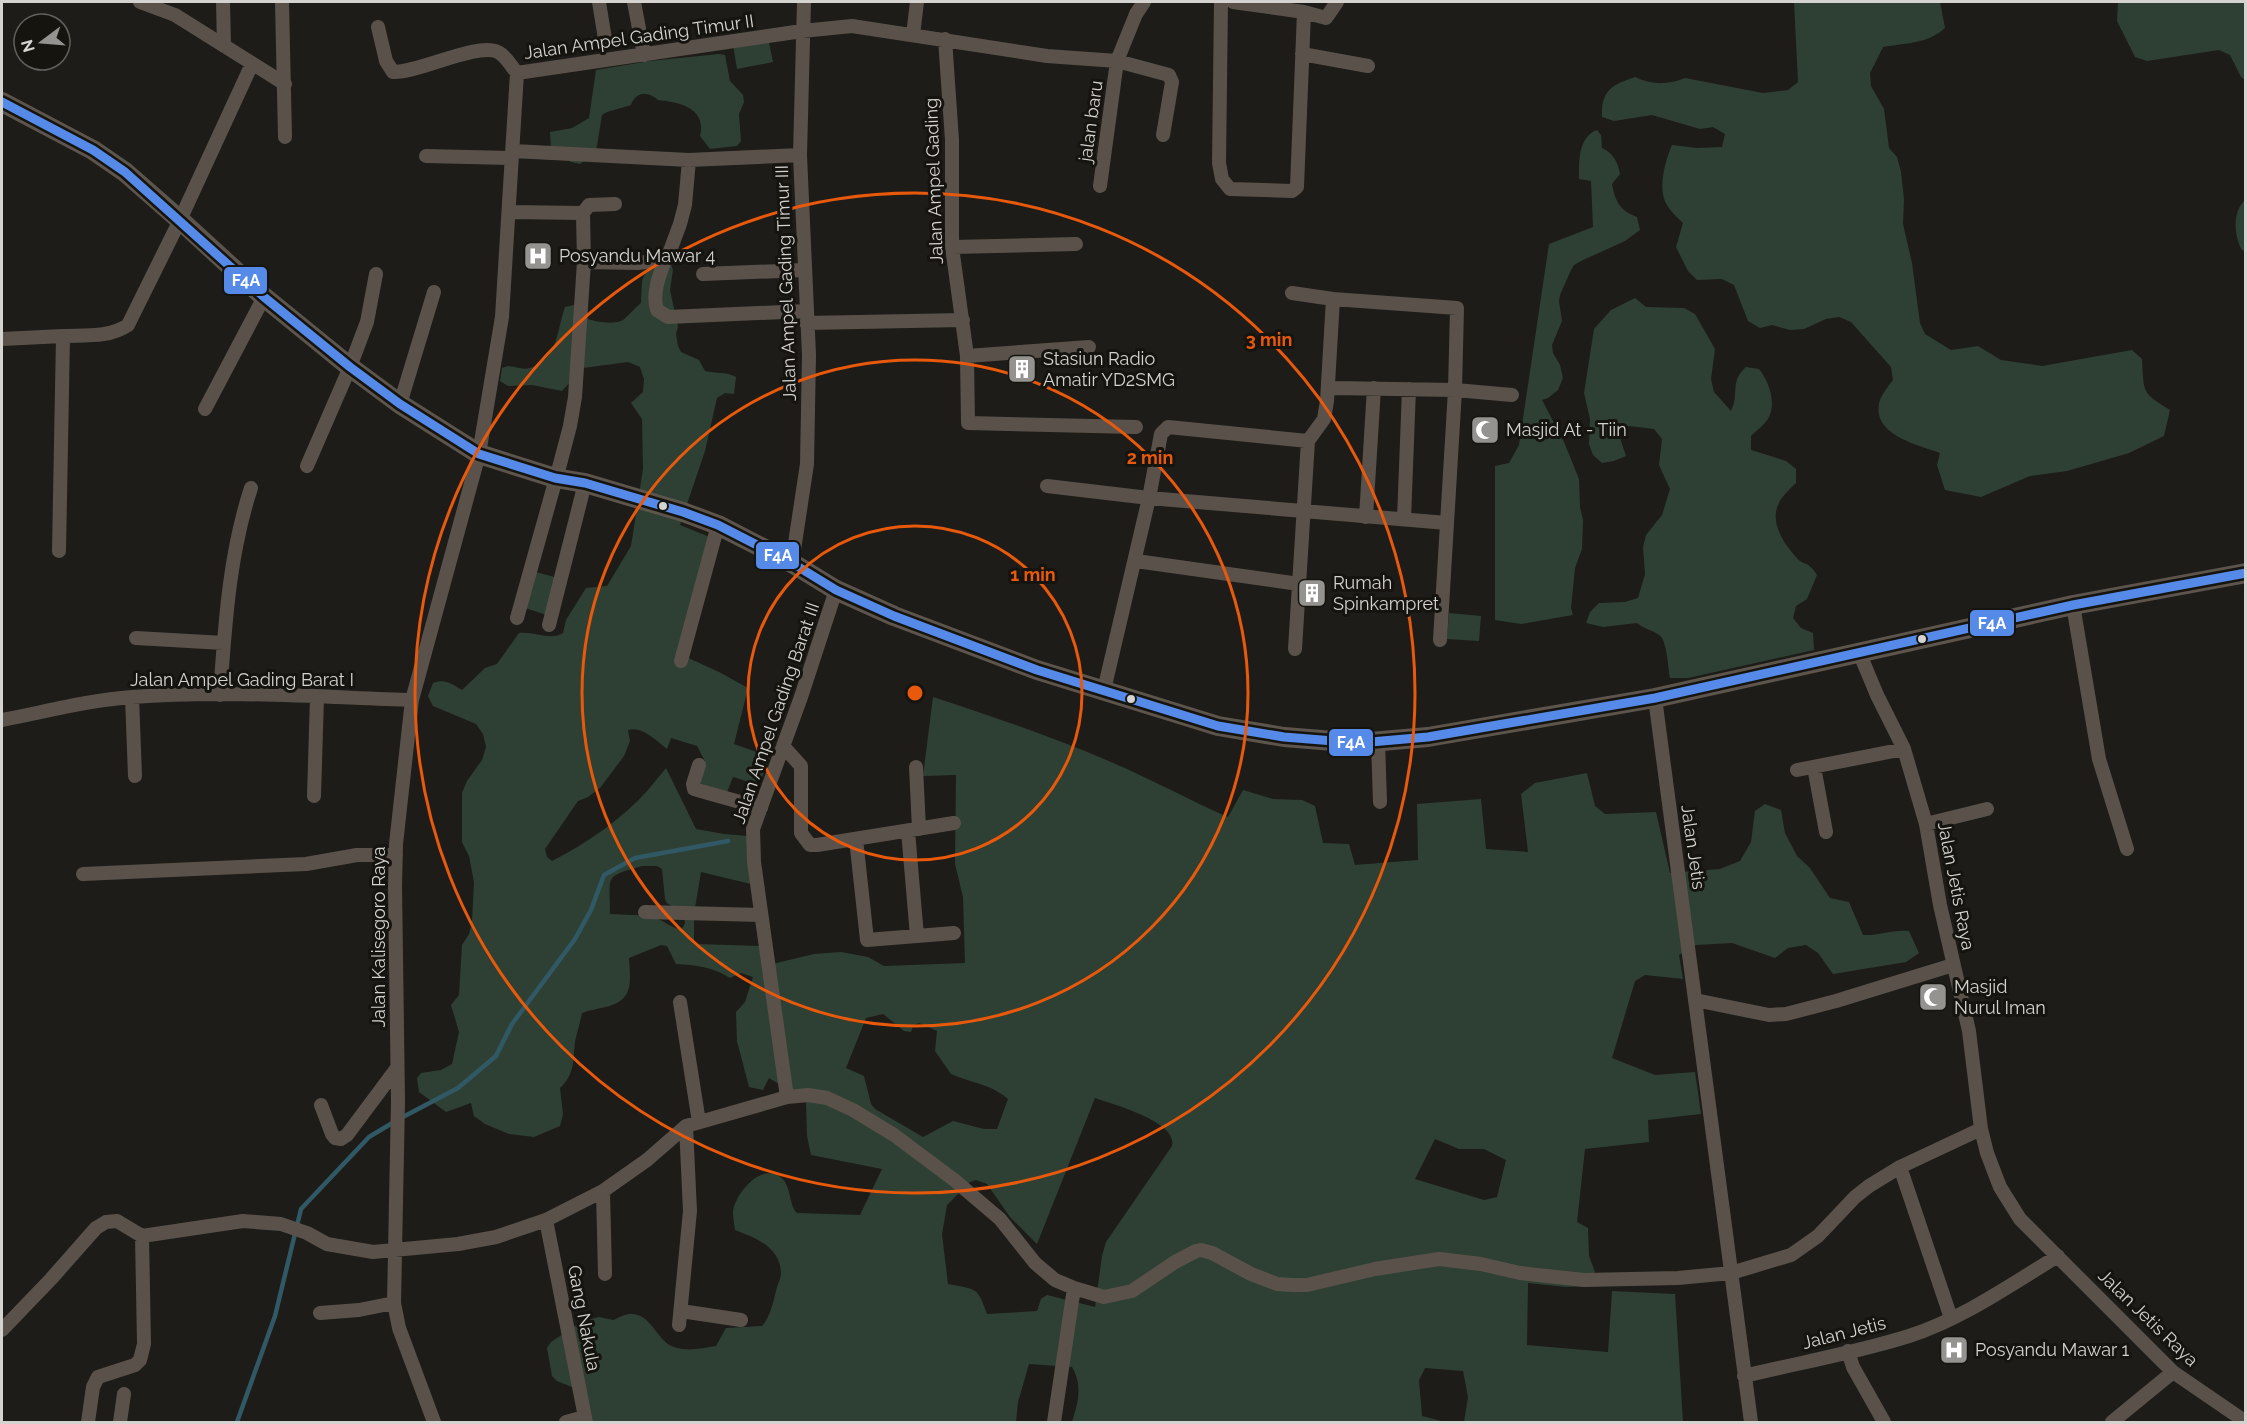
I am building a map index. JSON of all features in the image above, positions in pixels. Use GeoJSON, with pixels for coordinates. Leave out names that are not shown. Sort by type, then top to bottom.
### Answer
{"type":"FeatureCollection","features":[{"type":"Feature","properties":{"kind":"main road"},"geometry":{"type":"LineString","coordinates":[[2,102],[93,150],[125,172],[264,297],[350,367],[400,404],[479,454],[555,478],[585,483],[683,512],[718,525],[792,563],[836,590],[894,616],[1037,670],[1218,726],[1284,736],[1359,743],[1428,737],[1655,698],[2073,605],[2246,573]]}},
{"type":"Feature","properties":{"kind":"street"},"geometry":{"type":"LineString","coordinates":[[140,2],[175,8],[225,46],[285,84]]}},
{"type":"Feature","properties":{"kind":"street"},"geometry":{"type":"LineString","coordinates":[[224,2],[225,46]]}},
{"type":"Feature","properties":{"kind":"street"},"geometry":{"type":"LineString","coordinates":[[282,2],[285,138]]}},
{"type":"Feature","properties":{"kind":"street"},"geometry":{"type":"LineString","coordinates":[[594,44],[603,42],[605,39],[599,2]]}},
{"type":"Feature","properties":{"kind":"street"},"geometry":{"type":"LineString","coordinates":[[634,2],[644,55]]}},
{"type":"Feature","properties":{"kind":"street","name":"Jalan Ampel Gading Timur III"},"geometry":{"type":"LineString","coordinates":[[792,563],[807,464],[809,355],[800,155],[804,2]]}},
{"type":"Feature","properties":{"kind":"street"},"geometry":{"type":"LineString","coordinates":[[913,35],[917,2]]}},
{"type":"Feature","properties":{"kind":"street","name":"jalan baru"},"geometry":{"type":"LineString","coordinates":[[1100,186],[1117,61],[1143,2]]}},
{"type":"Feature","properties":{"kind":"street"},"geometry":{"type":"LineString","coordinates":[[1221,2],[1219,163],[1222,179],[1230,189],[1292,191],[1297,187],[1304,12]]}},
{"type":"Feature","properties":{"kind":"street"},"geometry":{"type":"LineString","coordinates":[[1233,2],[1304,12],[1326,18],[1337,2]]}},
{"type":"Feature","properties":{"kind":"street"},"geometry":{"type":"LineString","coordinates":[[802,32],[852,26],[1047,56],[1117,61],[1169,75],[1172,78],[1163,135]]}},
{"type":"Feature","properties":{"kind":"street","name":"Jalan Ampel Gading Timur II"},"geometry":{"type":"LineString","coordinates":[[378,27],[386,61],[393,72],[476,51],[494,51],[502,55],[517,73],[502,317],[479,454]]}},
{"type":"Feature","properties":{"kind":"street","name":"Jalan Ampel Gading Timur II"},"geometry":{"type":"LineString","coordinates":[[517,73],[802,32]]}},
{"type":"Feature","properties":{"kind":"street","name":"Jalan Ampel Gading"},"geometry":{"type":"LineString","coordinates":[[945,39],[952,140],[952,247],[968,356],[968,423],[1136,427]]}},
{"type":"Feature","properties":{"kind":"street"},"geometry":{"type":"LineString","coordinates":[[1302,54],[1368,66]]}},
{"type":"Feature","properties":{"kind":"street"},"geometry":{"type":"LineString","coordinates":[[2,339],[103,334],[128,326],[252,64]]}},
{"type":"Feature","properties":{"kind":"street"},"geometry":{"type":"LineString","coordinates":[[426,156],[513,155],[689,159],[800,155]]}},
{"type":"Feature","properties":{"kind":"street"},"geometry":{"type":"LineString","coordinates":[[689,159],[685,204],[656,292],[657,310],[668,317],[963,320]]}},
{"type":"Feature","properties":{"kind":"street"},"geometry":{"type":"LineString","coordinates":[[516,618],[570,426],[575,397],[584,262],[583,213],[589,205],[615,204]]}},
{"type":"Feature","properties":{"kind":"street"},"geometry":{"type":"LineString","coordinates":[[509,212],[583,213]]}},
{"type":"Feature","properties":{"kind":"street"},"geometry":{"type":"LineString","coordinates":[[952,247],[1076,244]]}},
{"type":"Feature","properties":{"kind":"street"},"geometry":{"type":"LineString","coordinates":[[584,262],[629,263],[665,260]]}},
{"type":"Feature","properties":{"kind":"street"},"geometry":{"type":"LineString","coordinates":[[703,274],[804,270]]}},
{"type":"Feature","properties":{"kind":"street"},"geometry":{"type":"LineString","coordinates":[[307,466],[367,322],[376,274]]}},
{"type":"Feature","properties":{"kind":"street"},"geometry":{"type":"LineString","coordinates":[[400,404],[434,292]]}},
{"type":"Feature","properties":{"kind":"street"},"geometry":{"type":"LineString","coordinates":[[1292,293],[1333,299],[1457,308],[1455,390],[1440,640]]}},
{"type":"Feature","properties":{"kind":"street"},"geometry":{"type":"LineString","coordinates":[[205,409],[264,297]]}},
{"type":"Feature","properties":{"kind":"street"},"geometry":{"type":"LineString","coordinates":[[1295,650],[1308,441],[1324,419],[1333,299]]}},
{"type":"Feature","properties":{"kind":"street"},"geometry":{"type":"LineString","coordinates":[[58,551],[63,336]]}},
{"type":"Feature","properties":{"kind":"street"},"geometry":{"type":"LineString","coordinates":[[968,356],[1089,347]]}},
{"type":"Feature","properties":{"kind":"street"},"geometry":{"type":"LineString","coordinates":[[1334,388],[1455,390],[1512,395]]}},
{"type":"Feature","properties":{"kind":"street"},"geometry":{"type":"LineString","coordinates":[[1366,517],[1374,388]]}},
{"type":"Feature","properties":{"kind":"street"},"geometry":{"type":"LineString","coordinates":[[1404,519],[1409,389]]}},
{"type":"Feature","properties":{"kind":"street"},"geometry":{"type":"LineString","coordinates":[[1104,690],[1136,561],[1161,434],[1168,427],[1308,441]]}},
{"type":"Feature","properties":{"kind":"street","name":"Jalan Kalisegoro Raya"},"geometry":{"type":"LineString","coordinates":[[434,1422],[399,1328],[394,1303],[398,1131],[396,855],[412,700],[479,454]]}},
{"type":"Feature","properties":{"kind":"street"},"geometry":{"type":"LineString","coordinates":[[549,625],[585,483]]}},
{"type":"Feature","properties":{"kind":"street"},"geometry":{"type":"LineString","coordinates":[[1047,486],[1149,498],[1447,523]]}},
{"type":"Feature","properties":{"kind":"street"},"geometry":{"type":"LineString","coordinates":[[220,695],[226,610],[240,523],[251,488]]}},
{"type":"Feature","properties":{"kind":"street"},"geometry":{"type":"LineString","coordinates":[[681,661],[718,525]]}},
{"type":"Feature","properties":{"kind":"street"},"geometry":{"type":"LineString","coordinates":[[1136,561],[1299,584]]}},
{"type":"Feature","properties":{"kind":"street","name":"Jalan Ampel Gading Barat III"},"geometry":{"type":"LineString","coordinates":[[787,1097],[752,838],[761,808],[787,750],[836,590]]}},
{"type":"Feature","properties":{"kind":"street"},"geometry":{"type":"LineString","coordinates":[[2073,605],[2099,759],[2127,849]]}},
{"type":"Feature","properties":{"kind":"street"},"geometry":{"type":"LineString","coordinates":[[136,638],[224,643]]}},
{"type":"Feature","properties":{"kind":"street","name":"Jalan Jetis Raya"},"geometry":{"type":"LineString","coordinates":[[1859,652],[1877,695],[1905,749],[1926,824],[1940,905],[1969,1031],[1981,1129],[2000,1187],[2020,1219],[2173,1372],[2246,1422]]}},
{"type":"Feature","properties":{"kind":"street","name":"Jalan Ampel Gading Barat I"},"geometry":{"type":"LineString","coordinates":[[2,720],[102,700],[132,697],[220,695],[412,700]]}},
{"type":"Feature","properties":{"kind":"street"},"geometry":{"type":"LineString","coordinates":[[132,697],[135,776]]}},
{"type":"Feature","properties":{"kind":"street"},"geometry":{"type":"LineString","coordinates":[[314,796],[317,697]]}},
{"type":"Feature","properties":{"kind":"street","name":"Jalan Jetis"},"geometry":{"type":"LineString","coordinates":[[1655,698],[1751,1422]]}},
{"type":"Feature","properties":{"kind":"street"},"geometry":{"type":"LineString","coordinates":[[1378,741],[1380,802]]}},
{"type":"Feature","properties":{"kind":"street"},"geometry":{"type":"LineString","coordinates":[[1797,770],[1905,749]]}},
{"type":"Feature","properties":{"kind":"street"},"geometry":{"type":"LineString","coordinates":[[787,750],[801,766],[801,833],[810,845],[954,823]]}},
{"type":"Feature","properties":{"kind":"street"},"geometry":{"type":"LineString","coordinates":[[699,765],[693,784],[694,789],[761,808]]}},
{"type":"Feature","properties":{"kind":"street"},"geometry":{"type":"LineString","coordinates":[[916,766],[914,830],[917,936]]}},
{"type":"Feature","properties":{"kind":"street"},"geometry":{"type":"LineString","coordinates":[[1814,767],[1826,832]]}},
{"type":"Feature","properties":{"kind":"street"},"geometry":{"type":"LineString","coordinates":[[1926,824],[1987,809]]}},
{"type":"Feature","properties":{"kind":"street"},"geometry":{"type":"LineString","coordinates":[[856,839],[867,940],[954,933]]}},
{"type":"Feature","properties":{"kind":"street"},"geometry":{"type":"LineString","coordinates":[[82,874],[306,864],[357,855],[396,855]]}},
{"type":"Feature","properties":{"kind":"street"},"geometry":{"type":"LineString","coordinates":[[645,912],[761,915]]}},
{"type":"Feature","properties":{"kind":"street"},"geometry":{"type":"LineString","coordinates":[[1695,1000],[1769,1015],[1786,1014],[1953,965]]}},
{"type":"Feature","properties":{"kind":"street"},"geometry":{"type":"LineString","coordinates":[[680,1002],[692,1124],[690,1211],[680,1318],[741,1320]]}},
{"type":"Feature","properties":{"kind":"street"},"geometry":{"type":"LineString","coordinates":[[321,1105],[332,1134],[335,1138],[341,1139],[347,1135],[397,1068]]}},
{"type":"Feature","properties":{"kind":"street"},"geometry":{"type":"LineString","coordinates":[[2,1330],[51,1280],[96,1228],[106,1222],[117,1221],[142,1236],[243,1221],[281,1224],[307,1233],[327,1244],[373,1252],[458,1244],[496,1237],[546,1220],[603,1191],[692,1124],[787,1097],[808,1095],[827,1098],[853,1110],[894,1135],[953,1179],[1000,1219],[1035,1263],[1055,1280],[1104,1297],[1132,1291],[1175,1262],[1201,1250],[1277,1284],[1292,1285],[1307,1285],[1375,1269],[1439,1259],[1481,1264],[1520,1273],[1584,1280],[1678,1278],[1731,1273],[1791,1255],[1818,1236],[1855,1197],[1869,1186],[1900,1167],[1981,1129]]}},
{"type":"Feature","properties":{"kind":"street"},"geometry":{"type":"LineString","coordinates":[[1900,1167],[1952,1318]]}},
{"type":"Feature","properties":{"kind":"street"},"geometry":{"type":"LineString","coordinates":[[603,1191],[605,1274]]}},
{"type":"Feature","properties":{"kind":"street","name":"Gang Nakula"},"geometry":{"type":"LineString","coordinates":[[546,1220],[585,1420]]}},
{"type":"Feature","properties":{"kind":"street"},"geometry":{"type":"LineString","coordinates":[[88,1422],[93,1387],[98,1377],[135,1365],[140,1360],[144,1344],[142,1236]]}},
{"type":"Feature","properties":{"kind":"street","name":"Jalan Jetis"},"geometry":{"type":"LineString","coordinates":[[1744,1376],[1910,1336],[1982,1302],[2058,1256]]}},
{"type":"Feature","properties":{"kind":"street"},"geometry":{"type":"LineString","coordinates":[[1054,1422],[1074,1288]]}},
{"type":"Feature","properties":{"kind":"street"},"geometry":{"type":"LineString","coordinates":[[320,1313],[359,1310],[394,1303]]}},
{"type":"Feature","properties":{"kind":"street"},"geometry":{"type":"LineString","coordinates":[[1848,1351],[1857,1376],[1884,1422]]}},
{"type":"Feature","properties":{"kind":"street"},"geometry":{"type":"LineString","coordinates":[[2112,1422],[2173,1372]]}},
{"type":"Feature","properties":{"kind":"street"},"geometry":{"type":"LineString","coordinates":[[120,1422],[124,1394]]}},
{"type":"Feature","properties":{"kind":"street"},"geometry":{"type":"LineString","coordinates":[[566,1422],[585,1420]]}},
{"type":"Feature","properties":{"kind":"green space"},"geometry":{"type":"Polygon","coordinates":[[[1794,2],[1940,2],[1945,28],[1924,40],[1883,47],[1870,73],[1871,86],[1884,109],[1889,148],[1897,157],[1901,172],[1904,199],[1903,224],[1912,263],[1920,323],[1925,334],[1951,350],[1978,346],[2001,360],[2042,366],[2132,350],[2142,359],[2144,385],[2149,395],[2170,410],[2164,436],[2129,453],[2067,471],[2030,476],[1981,497],[1945,490],[1937,465],[1940,453],[1899,437],[1883,424],[1879,415],[1879,404],[1893,380],[1891,367],[1851,322],[1839,317],[1826,319],[1804,329],[1790,330],[1772,325],[1760,328],[1748,321],[1734,285],[1722,279],[1697,280],[1688,271],[1676,247],[1683,223],[1664,199],[1662,184],[1667,159],[1672,145],[1697,148],[1722,147],[1725,134],[1713,127],[1700,129],[1652,115],[1614,121],[1602,117],[1604,100],[1614,86],[1635,77],[1647,82],[1660,83],[1685,78],[1763,93],[1788,90],[1798,82],[1794,2]]]}},
{"type":"Feature","properties":{"kind":"green space"},"geometry":{"type":"Polygon","coordinates":[[[2118,2],[2245,2],[2245,80],[2241,77],[2230,55],[2219,50],[2147,61],[2135,57],[2117,21],[2118,2]]]}},
{"type":"Feature","properties":{"kind":"green space"},"geometry":{"type":"Polygon","coordinates":[[[768,38],[773,62],[737,69],[733,45],[768,38]]]}},
{"type":"Feature","properties":{"kind":"green space"},"geometry":{"type":"Polygon","coordinates":[[[725,55],[730,81],[743,95],[744,102],[739,114],[741,141],[737,146],[710,149],[700,136],[699,119],[690,108],[643,94],[636,97],[631,105],[602,115],[596,152],[580,164],[571,162],[551,150],[550,132],[572,128],[589,118],[596,70],[650,61],[725,55]]]}},
{"type":"Feature","properties":{"kind":"green space"},"geometry":{"type":"Polygon","coordinates":[[[1597,130],[1601,135],[1602,148],[1612,155],[1619,170],[1620,174],[1612,184],[1617,200],[1626,212],[1637,217],[1640,230],[1625,241],[1574,265],[1560,295],[1562,321],[1552,345],[1563,378],[1558,390],[1542,400],[1564,442],[1579,479],[1583,520],[1582,549],[1575,568],[1571,608],[1573,615],[1521,624],[1495,620],[1495,466],[1509,463],[1519,445],[1549,244],[1593,227],[1591,181],[1579,179],[1579,165],[1586,138],[1597,130]]]}},
{"type":"Feature","properties":{"kind":"green space"},"geometry":{"type":"Polygon","coordinates":[[[2245,200],[2245,251],[2239,244],[2236,217],[2245,200]]]}},
{"type":"Feature","properties":{"kind":"green space"},"geometry":{"type":"Polygon","coordinates":[[[665,263],[671,264],[673,270],[670,290],[678,327],[676,334],[678,346],[681,352],[699,360],[705,371],[736,377],[734,394],[725,393],[717,398],[705,451],[680,525],[712,538],[684,656],[748,688],[734,744],[770,757],[759,785],[733,777],[727,792],[699,783],[705,761],[697,746],[671,738],[667,749],[644,732],[628,730],[630,741],[624,756],[600,788],[578,801],[545,849],[547,857],[552,861],[591,838],[638,801],[666,768],[696,829],[748,836],[755,885],[701,872],[694,914],[694,944],[761,946],[764,966],[814,954],[841,952],[868,957],[884,966],[965,963],[963,897],[955,864],[956,775],[923,776],[933,697],[1089,753],[1228,817],[1243,790],[1273,799],[1302,800],[1315,806],[1323,843],[1349,844],[1355,865],[1418,860],[1417,804],[1481,799],[1486,849],[1528,852],[1521,794],[1535,783],[1587,773],[1595,806],[1605,814],[1656,812],[1670,873],[1720,869],[1740,861],[1751,842],[1755,811],[1765,804],[1781,810],[1785,833],[1797,856],[1810,868],[1830,898],[1849,902],[1863,935],[1909,931],[1919,953],[1906,962],[1833,974],[1818,953],[1806,945],[1788,948],[1775,958],[1732,943],[1696,945],[1679,955],[1683,979],[1645,975],[1635,981],[1612,1058],[1655,1075],[1695,1072],[1701,1114],[1648,1120],[1649,1142],[1585,1149],[1577,1222],[1588,1228],[1589,1256],[1595,1272],[1586,1286],[1566,1287],[1528,1283],[1527,1345],[1608,1352],[1612,1291],[1675,1294],[1683,1422],[1464,1422],[1468,1397],[1463,1371],[1425,1368],[1419,1380],[1422,1416],[1445,1422],[1072,1422],[1078,1401],[1078,1387],[1072,1367],[1029,1364],[1018,1402],[1016,1422],[593,1422],[587,1393],[557,1381],[552,1376],[547,1348],[551,1342],[581,1322],[599,1317],[613,1320],[628,1314],[637,1315],[649,1322],[668,1344],[684,1349],[716,1346],[726,1328],[762,1326],[771,1310],[781,1273],[780,1264],[772,1250],[766,1245],[735,1230],[733,1211],[744,1189],[757,1177],[772,1173],[779,1176],[786,1184],[792,1205],[797,1213],[860,1215],[882,1169],[811,1155],[807,1136],[806,1101],[769,1078],[763,1090],[749,1087],[737,1041],[736,1012],[745,1002],[753,977],[741,973],[730,978],[704,967],[676,964],[667,946],[661,945],[629,958],[629,988],[622,1000],[582,1013],[571,1072],[560,1088],[563,1114],[560,1126],[534,1137],[509,1134],[485,1124],[474,1116],[471,1103],[446,1112],[419,1092],[417,1078],[421,1073],[441,1070],[452,1064],[459,1032],[451,1005],[459,995],[462,945],[469,934],[472,922],[474,882],[469,856],[462,842],[462,793],[467,781],[482,760],[486,747],[483,734],[476,724],[433,706],[428,696],[433,683],[441,681],[448,682],[462,690],[485,668],[497,664],[519,633],[553,636],[563,633],[566,620],[586,588],[607,586],[631,546],[643,469],[642,419],[631,403],[643,392],[644,379],[640,367],[628,362],[583,368],[562,391],[532,385],[508,386],[500,381],[502,368],[509,366],[530,368],[546,358],[555,343],[565,307],[574,305],[585,309],[588,319],[611,323],[620,322],[641,303],[642,281],[646,273],[665,263]],[[642,866],[621,873],[611,880],[610,914],[650,917],[682,929],[685,923],[684,914],[667,903],[665,899],[662,869],[657,866],[642,866]],[[883,1014],[866,1018],[846,1068],[864,1076],[871,1104],[875,1109],[923,1137],[953,1121],[984,1129],[997,1129],[1008,1099],[988,1087],[951,1074],[935,1051],[937,1031],[919,1023],[913,1026],[911,1032],[904,1031],[883,1014]],[[1095,1098],[1037,1244],[1010,1217],[987,1184],[976,1180],[970,1182],[947,1205],[942,1234],[948,1284],[975,1291],[981,1298],[987,1314],[1037,1311],[1041,1299],[1047,1295],[1095,1307],[1106,1242],[1172,1146],[1171,1137],[1165,1129],[1129,1109],[1095,1098]],[[1435,1139],[1415,1179],[1484,1200],[1497,1197],[1506,1160],[1484,1149],[1459,1149],[1435,1139]]]}},
{"type":"Feature","properties":{"kind":"green space"},"geometry":{"type":"Polygon","coordinates":[[[1635,298],[1646,307],[1684,308],[1695,314],[1715,349],[1711,379],[1714,392],[1731,411],[1734,405],[1736,383],[1746,367],[1759,369],[1766,380],[1771,393],[1771,413],[1751,436],[1751,450],[1786,461],[1796,469],[1796,483],[1779,502],[1776,519],[1787,546],[1817,575],[1807,599],[1796,606],[1793,618],[1801,628],[1813,633],[1814,650],[1688,678],[1670,678],[1665,648],[1659,635],[1637,623],[1603,627],[1586,623],[1590,612],[1599,603],[1625,602],[1638,598],[1645,574],[1643,547],[1646,535],[1662,515],[1670,489],[1659,465],[1662,439],[1654,429],[1629,426],[1618,432],[1626,456],[1614,461],[1602,463],[1593,455],[1589,444],[1590,419],[1584,393],[1594,329],[1611,310],[1635,298]]]}},
{"type":"Feature","properties":{"kind":"green space"},"geometry":{"type":"Polygon","coordinates":[[[532,571],[558,578],[547,615],[522,607],[532,571]]]}},
{"type":"Feature","properties":{"kind":"green space"},"geometry":{"type":"Polygon","coordinates":[[[1449,613],[1481,616],[1479,641],[1447,639],[1449,613]]]}},
{"type":"Feature","properties":{"kind":"waterway"},"geometry":{"type":"LineString","coordinates":[[401,1118],[458,1088],[496,1056],[512,1024],[575,939],[591,910],[604,875],[635,858],[728,841]]}},
{"type":"Feature","properties":{"kind":"waterway"},"geometry":{"type":"LineString","coordinates":[[237,1422],[275,1316],[301,1209],[369,1137],[394,1122]]}},
{"type":"Feature","properties":{"kind":"transit line","name":"F4A"},"geometry":{"type":"LineString","coordinates":[[2,102],[93,150],[125,172],[264,297],[350,367],[400,404],[479,454],[555,478],[585,483],[683,512],[718,525],[792,563],[836,590],[894,616],[1037,670],[1218,726],[1284,737],[1359,743],[1428,737],[1655,698],[2073,605],[2246,573]]}},
{"type":"Feature","properties":{"kind":"place","name":"Posyandu Mawar 4"},"geometry":{"type":"Point","coordinates":[538,256]}},
{"type":"Feature","properties":{"kind":"place","name":"Stasiun Radio Amatir YD2SMG"},"geometry":{"type":"Point","coordinates":[1022,369]}},
{"type":"Feature","properties":{"kind":"place","name":"Masjid At - Tiin"},"geometry":{"type":"Point","coordinates":[1485,430]}},
{"type":"Feature","properties":{"kind":"place","name":"Rumah Spinkampret"},"geometry":{"type":"Point","coordinates":[1312,593]}},
{"type":"Feature","properties":{"kind":"place","name":"Masjid Nurul Iman"},"geometry":{"type":"Point","coordinates":[1933,997]}},
{"type":"Feature","properties":{"kind":"place","name":"Posyandu Mawar 1"},"geometry":{"type":"Point","coordinates":[1954,1350]}}]}
